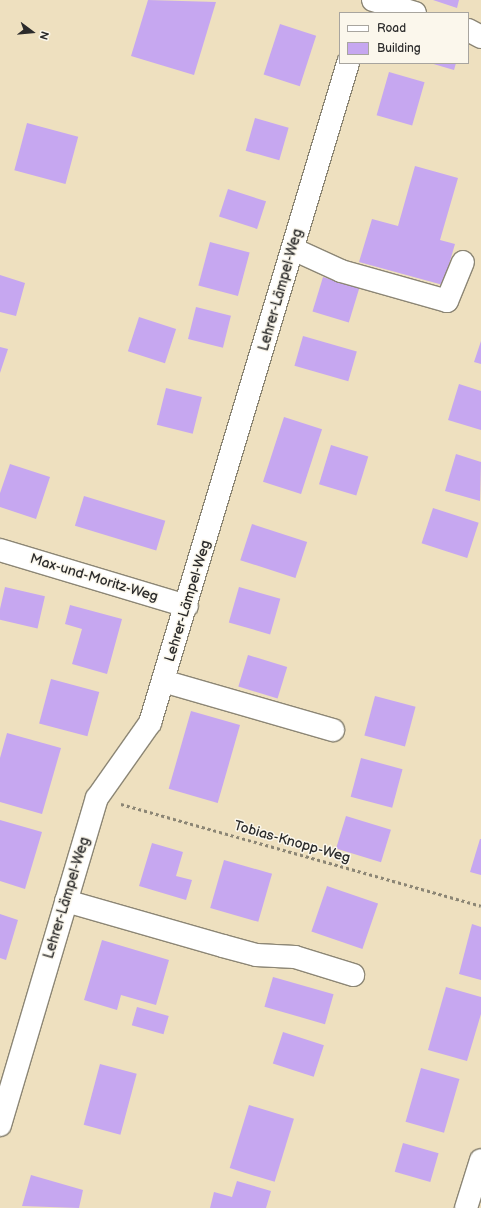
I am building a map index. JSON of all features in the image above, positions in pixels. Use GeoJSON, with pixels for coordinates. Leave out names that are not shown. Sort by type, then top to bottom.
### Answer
{"type":"FeatureCollection","features":[{"type":"Feature","properties":{"kind":"street"},"geometry":{"type":"LineString","coordinates":[[362,12],[366,0]]}},
{"type":"Feature","properties":{"kind":"street"},"geometry":{"type":"LineString","coordinates":[[373,0],[412,12]]}},
{"type":"Feature","properties":{"kind":"street"},"geometry":{"type":"LineString","coordinates":[[469,31],[481,37]]}},
{"type":"Feature","properties":{"kind":"street","name":"Lehrer-Lämpel-Weg"},"geometry":{"type":"LineString","coordinates":[[0,1125],[97,798],[150,723],[187,606],[348,64]]}},
{"type":"Feature","properties":{"kind":"street"},"geometry":{"type":"LineString","coordinates":[[293,249],[341,271],[447,301],[463,262]]}},
{"type":"Feature","properties":{"kind":"street","name":"Max-und-Moritz-Weg"},"geometry":{"type":"LineString","coordinates":[[0,550],[187,606]]}},
{"type":"Feature","properties":{"kind":"street"},"geometry":{"type":"LineString","coordinates":[[163,681],[333,730]]}},
{"type":"Feature","properties":{"kind":"street"},"geometry":{"type":"LineString","coordinates":[[65,907],[243,965]]}},
{"type":"Feature","properties":{"kind":"street"},"geometry":{"type":"LineString","coordinates":[[65,907],[230,948],[295,957],[353,975]]}},
{"type":"Feature","properties":{"kind":"street"},"geometry":{"type":"LineString","coordinates":[[466,1208],[481,1160]]}},
{"type":"Feature","properties":{"kind":"path","name":"Tobias-Knopp-Weg"},"geometry":{"type":"LineString","coordinates":[[97,798],[481,906]]}},
{"type":"Feature","properties":{"kind":"building"},"geometry":{"type":"Polygon","coordinates":[[[148,0],[216,2],[194,75],[131,56],[148,0]]]}},
{"type":"Feature","properties":{"kind":"building"},"geometry":{"type":"Polygon","coordinates":[[[433,0],[459,0],[457,8],[433,0]]]}},
{"type":"Feature","properties":{"kind":"building"},"geometry":{"type":"Polygon","coordinates":[[[280,24],[316,36],[300,86],[264,74],[280,24]]]}},
{"type":"Feature","properties":{"kind":"building"},"geometry":{"type":"Polygon","coordinates":[[[433,64],[456,64],[454,70],[433,64]]]}},
{"type":"Feature","properties":{"kind":"building"},"geometry":{"type":"Polygon","coordinates":[[[389,72],[425,82],[412,125],[377,115],[389,72]]]}},
{"type":"Feature","properties":{"kind":"building"},"geometry":{"type":"Polygon","coordinates":[[[255,118],[289,128],[279,160],[246,151],[255,118]]]}},
{"type":"Feature","properties":{"kind":"building"},"geometry":{"type":"Polygon","coordinates":[[[27,123],[78,137],[66,184],[14,170],[27,123]]]}},
{"type":"Feature","properties":{"kind":"building"},"geometry":{"type":"Polygon","coordinates":[[[415,166],[458,178],[440,240],[455,244],[443,285],[359,262],[372,219],[398,226],[415,166]]]}},
{"type":"Feature","properties":{"kind":"building"},"geometry":{"type":"Polygon","coordinates":[[[228,189],[266,201],[257,229],[219,217],[228,189]]]}},
{"type":"Feature","properties":{"kind":"building"},"geometry":{"type":"Polygon","coordinates":[[[210,242],[250,253],[238,296],[198,285],[210,242]]]}},
{"type":"Feature","properties":{"kind":"building"},"geometry":{"type":"Polygon","coordinates":[[[0,275],[25,283],[16,316],[0,312],[0,275]]]}},
{"type":"Feature","properties":{"kind":"building"},"geometry":{"type":"Polygon","coordinates":[[[323,277],[359,288],[349,323],[312,311],[323,277]]]}},
{"type":"Feature","properties":{"kind":"building"},"geometry":{"type":"Polygon","coordinates":[[[196,307],[231,316],[223,348],[188,339],[196,307]]]}},
{"type":"Feature","properties":{"kind":"building"},"geometry":{"type":"Polygon","coordinates":[[[139,317],[176,329],[165,363],[128,351],[139,317]]]}},
{"type":"Feature","properties":{"kind":"building"},"geometry":{"type":"Polygon","coordinates":[[[303,336],[357,351],[348,381],[294,366],[303,336]]]}},
{"type":"Feature","properties":{"kind":"building"},"geometry":{"type":"Polygon","coordinates":[[[481,341],[481,364],[474,362],[481,341]]]}},
{"type":"Feature","properties":{"kind":"building"},"geometry":{"type":"Polygon","coordinates":[[[0,347],[8,349],[0,373],[0,347]]]}},
{"type":"Feature","properties":{"kind":"building"},"geometry":{"type":"Polygon","coordinates":[[[459,384],[481,391],[481,430],[448,420],[459,384]]]}},
{"type":"Feature","properties":{"kind":"building"},"geometry":{"type":"Polygon","coordinates":[[[166,388],[202,397],[193,434],[157,425],[166,388]]]}},
{"type":"Feature","properties":{"kind":"building"},"geometry":{"type":"Polygon","coordinates":[[[284,417],[322,429],[301,494],[263,482],[284,417]]]}},
{"type":"Feature","properties":{"kind":"building"},"geometry":{"type":"Polygon","coordinates":[[[331,445],[368,456],[356,496],[319,484],[331,445]]]}},
{"type":"Feature","properties":{"kind":"building"},"geometry":{"type":"Polygon","coordinates":[[[456,454],[481,462],[480,501],[445,491],[456,454]]]}},
{"type":"Feature","properties":{"kind":"building"},"geometry":{"type":"Polygon","coordinates":[[[10,464],[50,477],[36,519],[0,507],[0,493],[10,464]]]}},
{"type":"Feature","properties":{"kind":"building"},"geometry":{"type":"Polygon","coordinates":[[[84,496],[165,521],[156,550],[75,526],[84,496]]]}},
{"type":"Feature","properties":{"kind":"building"},"geometry":{"type":"Polygon","coordinates":[[[433,508],[479,523],[467,558],[422,543],[433,508]]]}},
{"type":"Feature","properties":{"kind":"building"},"geometry":{"type":"Polygon","coordinates":[[[252,524],[307,542],[295,578],[240,560],[252,524]]]}},
{"type":"Feature","properties":{"kind":"building"},"geometry":{"type":"Polygon","coordinates":[[[5,587],[45,596],[38,628],[0,620],[0,609],[5,587]]]}},
{"type":"Feature","properties":{"kind":"building"},"geometry":{"type":"Polygon","coordinates":[[[239,587],[280,599],[270,634],[229,623],[239,587]]]}},
{"type":"Feature","properties":{"kind":"building"},"geometry":{"type":"Polygon","coordinates":[[[70,605],[122,619],[107,674],[72,664],[82,629],[65,624],[70,605]]]}},
{"type":"Feature","properties":{"kind":"building"},"geometry":{"type":"Polygon","coordinates":[[[248,655],[287,667],[278,699],[238,687],[248,655]]]}},
{"type":"Feature","properties":{"kind":"building"},"geometry":{"type":"Polygon","coordinates":[[[51,679],[99,692],[87,736],[39,723],[51,679]]]}},
{"type":"Feature","properties":{"kind":"building"},"geometry":{"type":"Polygon","coordinates":[[[375,696],[416,707],[405,746],[364,736],[375,696]]]}},
{"type":"Feature","properties":{"kind":"building"},"geometry":{"type":"Polygon","coordinates":[[[191,711],[240,725],[218,803],[169,789],[191,711]]]}},
{"type":"Feature","properties":{"kind":"building"},"geometry":{"type":"Polygon","coordinates":[[[7,733],[61,748],[42,814],[0,802],[0,758],[7,733]]]}},
{"type":"Feature","properties":{"kind":"building"},"geometry":{"type":"Polygon","coordinates":[[[361,758],[403,769],[392,808],[351,797],[361,758]]]}},
{"type":"Feature","properties":{"kind":"building"},"geometry":{"type":"Polygon","coordinates":[[[346,816],[391,830],[381,862],[336,849],[346,816]]]}},
{"type":"Feature","properties":{"kind":"building"},"geometry":{"type":"Polygon","coordinates":[[[0,820],[42,832],[25,889],[0,881],[0,820]]]}},
{"type":"Feature","properties":{"kind":"building"},"geometry":{"type":"Polygon","coordinates":[[[481,839],[481,875],[470,872],[481,839]]]}},
{"type":"Feature","properties":{"kind":"building"},"geometry":{"type":"Polygon","coordinates":[[[152,843],[183,852],[176,876],[192,880],[186,900],[139,886],[152,843]]]}},
{"type":"Feature","properties":{"kind":"building"},"geometry":{"type":"Polygon","coordinates":[[[224,860],[272,874],[258,922],[210,908],[224,860]]]}},
{"type":"Feature","properties":{"kind":"building"},"geometry":{"type":"Polygon","coordinates":[[[327,886],[378,904],[362,949],[311,931],[327,886]]]}},
{"type":"Feature","properties":{"kind":"building"},"geometry":{"type":"Polygon","coordinates":[[[0,914],[18,920],[6,960],[0,958],[0,914]]]}},
{"type":"Feature","properties":{"kind":"building"},"geometry":{"type":"Polygon","coordinates":[[[472,924],[481,927],[481,980],[459,974],[472,924]]]}},
{"type":"Feature","properties":{"kind":"building"},"geometry":{"type":"Polygon","coordinates":[[[102,940],[169,960],[156,1005],[121,995],[117,1010],[84,1000],[102,940]]]}},
{"type":"Feature","properties":{"kind":"building"},"geometry":{"type":"Polygon","coordinates":[[[273,977],[334,994],[325,1024],[264,1007],[273,977]]]}},
{"type":"Feature","properties":{"kind":"building"},"geometry":{"type":"Polygon","coordinates":[[[446,987],[481,997],[481,1014],[467,1061],[428,1050],[446,987]]]}},
{"type":"Feature","properties":{"kind":"building"},"geometry":{"type":"Polygon","coordinates":[[[137,1007],[169,1016],[163,1034],[132,1025],[137,1007]]]}},
{"type":"Feature","properties":{"kind":"building"},"geometry":{"type":"Polygon","coordinates":[[[283,1032],[324,1045],[314,1077],[273,1063],[283,1032]]]}},
{"type":"Feature","properties":{"kind":"building"},"geometry":{"type":"Polygon","coordinates":[[[100,1064],[137,1074],[120,1135],[84,1125],[100,1064]]]}},
{"type":"Feature","properties":{"kind":"building"},"geometry":{"type":"Polygon","coordinates":[[[421,1068],[459,1079],[444,1133],[406,1122],[421,1068]]]}},
{"type":"Feature","properties":{"kind":"building"},"geometry":{"type":"Polygon","coordinates":[[[249,1105],[294,1119],[275,1182],[230,1168],[249,1105]]]}},
{"type":"Feature","properties":{"kind":"building"},"geometry":{"type":"Polygon","coordinates":[[[403,1143],[439,1153],[430,1182],[395,1172],[403,1143]]]}},
{"type":"Feature","properties":{"kind":"building"},"geometry":{"type":"Polygon","coordinates":[[[31,1175],[83,1190],[79,1208],[22,1206],[31,1175]]]}},
{"type":"Feature","properties":{"kind":"building"},"geometry":{"type":"Polygon","coordinates":[[[237,1181],[271,1191],[266,1208],[210,1208],[214,1192],[232,1197],[237,1181]]]}}]}
